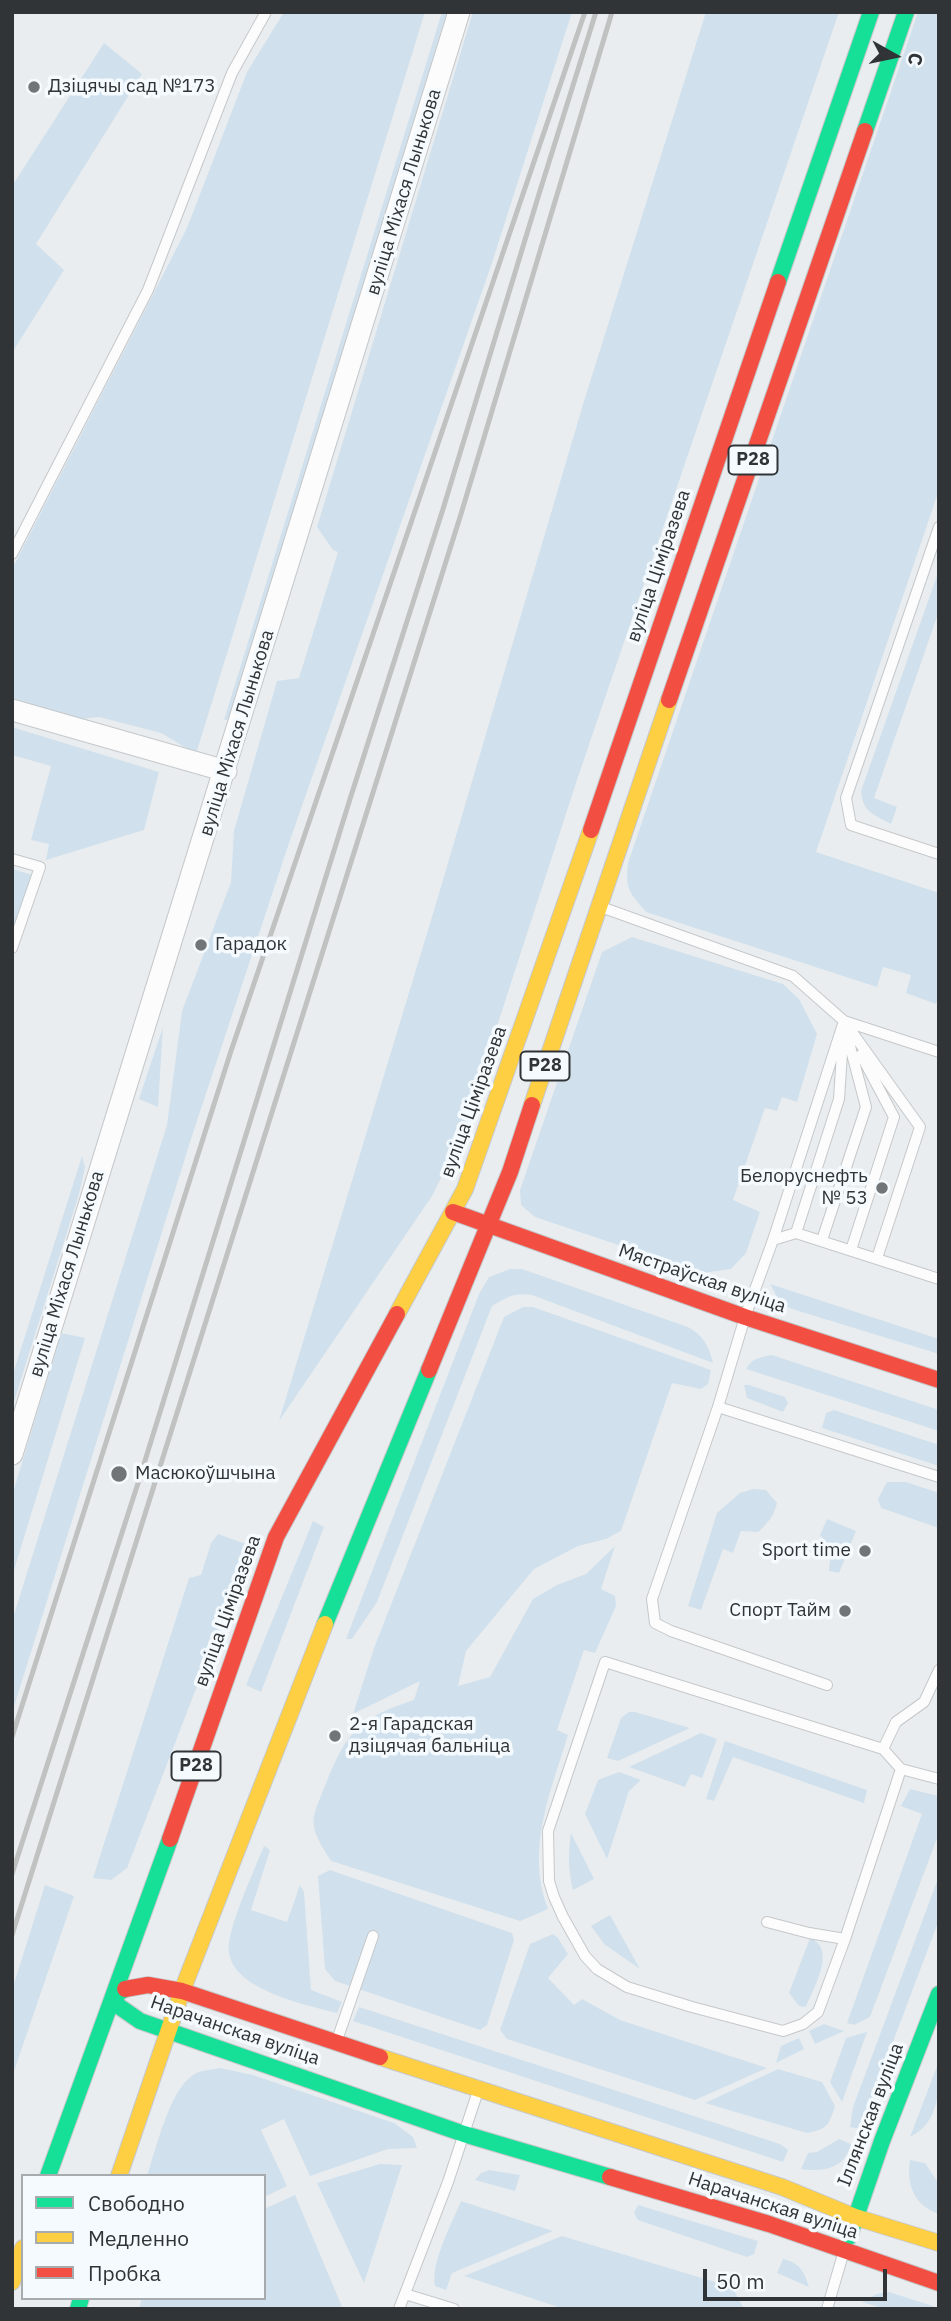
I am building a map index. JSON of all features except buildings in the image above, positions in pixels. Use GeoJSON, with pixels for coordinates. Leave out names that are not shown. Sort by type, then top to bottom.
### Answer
{"type":"FeatureCollection","features":[{"type":"Feature","properties":{"kind":"main road","name":"вуліца Ціміразева"},"geometry":{"type":"LineString","coordinates":[[120,2174],[183,1991],[292,1706],[510,1172],[584,901],[871,12]]}},
{"type":"Feature","properties":{"kind":"main road","name":"вуліца Ціміразева"},"geometry":{"type":"LineString","coordinates":[[49,2174],[115,1995],[276,1538],[465,1189],[584,901],[906,12]]}},
{"type":"Feature","properties":{"kind":"main road","name":"Мястраўская вуліца"},"geometry":{"type":"LineString","coordinates":[[453,1212],[745,1317],[939,1380]]}},
{"type":"Feature","properties":{"kind":"main road","name":"Нарачанская вуліца"},"geometry":{"type":"LineString","coordinates":[[939,2243],[855,2217],[782,2187],[478,2090],[183,1991],[152,1983],[127,1986],[115,1995],[117,2005],[139,2021],[464,2134],[769,2224],[939,2283]]}},
{"type":"Feature","properties":{"kind":"main road","name":"Іллянская вуліца"},"geometry":{"type":"LineString","coordinates":[[844,2251],[939,1994]]}},
{"type":"Feature","properties":{"kind":"main road"},"geometry":{"type":"LineString","coordinates":[[12,2282],[21,2254]]}},
{"type":"Feature","properties":{"kind":"street","name":"вуліца Міхася Лынькова"},"geometry":{"type":"LineString","coordinates":[[12,1454],[460,12]]}},
{"type":"Feature","properties":{"kind":"street"},"geometry":{"type":"LineString","coordinates":[[12,710],[226,771]]}},
{"type":"Feature","properties":{"kind":"lane"},"geometry":{"type":"LineString","coordinates":[[12,554],[148,290],[232,73],[266,12]]}},
{"type":"Feature","properties":{"kind":"lane"},"geometry":{"type":"LineString","coordinates":[[939,527],[846,798],[851,825],[939,855]]}},
{"type":"Feature","properties":{"kind":"lane"},"geometry":{"type":"LineString","coordinates":[[12,859],[40,867],[12,948]]}},
{"type":"Feature","properties":{"kind":"lane"},"geometry":{"type":"LineString","coordinates":[[584,901],[793,976],[844,1021],[920,1127],[877,1258]]}},
{"type":"Feature","properties":{"kind":"lane"},"geometry":{"type":"LineString","coordinates":[[844,1021],[939,1052]]}},
{"type":"Feature","properties":{"kind":"lane"},"geometry":{"type":"LineString","coordinates":[[796,1233],[839,1098],[844,1021]]}},
{"type":"Feature","properties":{"kind":"lane"},"geometry":{"type":"LineString","coordinates":[[827,1685],[671,1631],[655,1623],[652,1599],[719,1407],[745,1317],[773,1240],[844,1021]]}},
{"type":"Feature","properties":{"kind":"lane"},"geometry":{"type":"LineString","coordinates":[[822,1240],[866,1107],[844,1021]]}},
{"type":"Feature","properties":{"kind":"lane"},"geometry":{"type":"LineString","coordinates":[[844,1021],[894,1117],[851,1250]]}},
{"type":"Feature","properties":{"kind":"lane"},"geometry":{"type":"LineString","coordinates":[[773,1240],[796,1233],[939,1279]]}},
{"type":"Feature","properties":{"kind":"lane"},"geometry":{"type":"LineString","coordinates":[[719,1407],[939,1477]]}},
{"type":"Feature","properties":{"kind":"lane"},"geometry":{"type":"LineString","coordinates":[[901,1769],[818,2012],[803,2024],[783,2031],[627,1987],[604,1974],[585,1956],[554,1897],[550,1881],[548,1831],[605,1662],[883,1749],[901,1769],[939,1779]]}},
{"type":"Feature","properties":{"kind":"lane"},"geometry":{"type":"LineString","coordinates":[[883,1749],[895,1722],[924,1702],[939,1670]]}},
{"type":"Feature","properties":{"kind":"lane"},"geometry":{"type":"LineString","coordinates":[[768,1922],[845,1939]]}},
{"type":"Feature","properties":{"kind":"lane"},"geometry":{"type":"LineString","coordinates":[[336,2042],[373,1936]]}},
{"type":"Feature","properties":{"kind":"lane"},"geometry":{"type":"LineString","coordinates":[[399,2309],[448,2182],[478,2090]]}},
{"type":"Feature","properties":{"kind":"lane"},"geometry":{"type":"LineString","coordinates":[[827,2309],[844,2251]]}},
{"type":"Feature","properties":{"kind":"lane"},"geometry":{"type":"LineString","coordinates":[[405,2294],[454,2309]]}},
{"type":"Feature","properties":{"kind":"shaded area"},"geometry":{"type":"Polygon","coordinates":[[[284,12],[425,12],[196,754],[161,733],[99,717],[81,719],[12,698],[12,569],[187,228],[247,72],[284,12]]]}},
{"type":"Feature","properties":{"kind":"shaded area"},"geometry":{"type":"Polygon","coordinates":[[[442,12],[447,12],[231,719],[224,720],[442,12]]]}},
{"type":"Feature","properties":{"kind":"shaded area"},"geometry":{"type":"Polygon","coordinates":[[[473,12],[572,12],[492,263],[289,843],[191,1139],[12,1713],[12,1621],[167,1125],[182,1011],[231,882],[234,831],[277,681],[299,678],[338,552],[333,550],[317,527],[473,12]]]}},
{"type":"Feature","properties":{"kind":"shaded area"},"geometry":{"type":"Polygon","coordinates":[[[706,12],[839,12],[578,777],[459,1143],[432,1196],[279,1421],[435,907],[584,401],[706,12]]]}},
{"type":"Feature","properties":{"kind":"shaded area"},"geometry":{"type":"Polygon","coordinates":[[[918,12],[939,12],[939,490],[816,852],[939,893],[939,995],[936,1004],[906,993],[911,975],[883,967],[877,987],[646,912],[632,895],[627,879],[628,863],[918,12]]]}},
{"type":"Feature","properties":{"kind":"shaded area"},"geometry":{"type":"Polygon","coordinates":[[[104,43],[142,74],[36,244],[64,270],[12,353],[12,186],[104,43]]]}},
{"type":"Feature","properties":{"kind":"shaded area"},"geometry":{"type":"Polygon","coordinates":[[[939,570],[939,611],[874,798],[897,807],[891,824],[867,808],[861,791],[939,570]]]}},
{"type":"Feature","properties":{"kind":"shaded area"},"geometry":{"type":"Polygon","coordinates":[[[12,727],[159,772],[144,830],[46,860],[49,844],[31,840],[51,766],[12,755],[12,727]]]}},
{"type":"Feature","properties":{"kind":"shaded area"},"geometry":{"type":"Polygon","coordinates":[[[12,869],[33,875],[12,931],[12,869]]]}},
{"type":"Feature","properties":{"kind":"shaded area"},"geometry":{"type":"Polygon","coordinates":[[[632,937],[783,984],[799,999],[817,1034],[797,1102],[782,1097],[777,1111],[765,1108],[733,1200],[760,1212],[746,1253],[731,1269],[702,1273],[535,1217],[521,1205],[520,1190],[602,952],[632,937]]]}},
{"type":"Feature","properties":{"kind":"shaded area"},"geometry":{"type":"Polygon","coordinates":[[[163,1027],[158,1107],[139,1099],[163,1027]]]}},
{"type":"Feature","properties":{"kind":"shaded area"},"geometry":{"type":"Polygon","coordinates":[[[82,1156],[85,1167],[79,1194],[12,1408],[12,1377],[82,1156]]]}},
{"type":"Feature","properties":{"kind":"shaded area"},"geometry":{"type":"Polygon","coordinates":[[[510,1269],[522,1269],[688,1327],[705,1342],[713,1363],[532,1295],[511,1296],[492,1306],[377,1602],[352,1639],[346,1639],[479,1294],[489,1277],[510,1269]]]}},
{"type":"Feature","properties":{"kind":"shaded area"},"geometry":{"type":"Polygon","coordinates":[[[770,1284],[939,1339],[939,1354],[792,1309],[781,1304],[770,1284]]]}},
{"type":"Feature","properties":{"kind":"shaded area"},"geometry":{"type":"Polygon","coordinates":[[[523,1307],[533,1307],[711,1370],[708,1384],[701,1389],[672,1383],[621,1531],[606,1539],[578,1546],[534,1569],[466,1651],[458,1686],[490,1677],[533,1599],[557,1585],[586,1574],[615,1546],[601,1589],[615,1596],[616,1606],[595,1653],[584,1650],[557,1730],[568,1735],[548,1799],[540,1843],[539,1865],[548,1909],[520,1921],[331,1861],[318,1838],[314,1821],[317,1805],[335,1763],[350,1737],[369,1719],[414,1700],[420,1681],[353,1714],[374,1648],[504,1317],[523,1307]]]}},
{"type":"Feature","properties":{"kind":"shaded area"},"geometry":{"type":"Polygon","coordinates":[[[61,1333],[85,1338],[12,1577],[12,1496],[61,1333]]]}},
{"type":"Feature","properties":{"kind":"shaded area"},"geometry":{"type":"Polygon","coordinates":[[[772,1355],[939,1410],[939,1431],[746,1369],[754,1360],[772,1355]]]}},
{"type":"Feature","properties":{"kind":"shaded area"},"geometry":{"type":"Polygon","coordinates":[[[744,1385],[785,1397],[788,1403],[783,1412],[747,1398],[744,1385]]]}},
{"type":"Feature","properties":{"kind":"shaded area"},"geometry":{"type":"Polygon","coordinates":[[[834,1410],[939,1445],[939,1466],[822,1428],[826,1413],[834,1410]]]}},
{"type":"Feature","properties":{"kind":"shaded area"},"geometry":{"type":"Polygon","coordinates":[[[887,1482],[906,1482],[939,1493],[939,1528],[881,1508],[878,1499],[887,1482]]]}},
{"type":"Feature","properties":{"kind":"shaded area"},"geometry":{"type":"Polygon","coordinates":[[[753,1489],[766,1490],[777,1503],[772,1516],[758,1532],[741,1531],[733,1553],[723,1549],[701,1610],[688,1606],[717,1513],[740,1493],[753,1489]]]}},
{"type":"Feature","properties":{"kind":"shaded area"},"geometry":{"type":"Polygon","coordinates":[[[827,1519],[856,1531],[839,1573],[829,1571],[831,1549],[820,1535],[827,1519]]]}},
{"type":"Feature","properties":{"kind":"shaded area"},"geometry":{"type":"Polygon","coordinates":[[[313,1521],[324,1527],[261,1692],[246,1685],[313,1521]]]}},
{"type":"Feature","properties":{"kind":"shaded area"},"geometry":{"type":"Polygon","coordinates":[[[218,1534],[251,1546],[127,1868],[111,1880],[93,1878],[189,1578],[201,1575],[211,1543],[218,1534]]]}},
{"type":"Feature","properties":{"kind":"shaded area"},"geometry":{"type":"Polygon","coordinates":[[[629,1712],[690,1728],[618,1761],[607,1758],[621,1718],[629,1712]]]}},
{"type":"Feature","properties":{"kind":"shaded area"},"geometry":{"type":"Polygon","coordinates":[[[701,1733],[717,1739],[702,1778],[691,1774],[685,1787],[629,1767],[701,1733]]]}},
{"type":"Feature","properties":{"kind":"shaded area"},"geometry":{"type":"Polygon","coordinates":[[[725,1741],[867,1790],[864,1803],[733,1757],[714,1801],[706,1799],[725,1741]]]}},
{"type":"Feature","properties":{"kind":"shaded area"},"geometry":{"type":"Polygon","coordinates":[[[619,1772],[641,1780],[629,1791],[607,1859],[585,1814],[598,1780],[619,1772]]]}},
{"type":"Feature","properties":{"kind":"shaded area"},"geometry":{"type":"Polygon","coordinates":[[[910,1789],[939,1796],[939,1833],[870,2017],[854,2025],[847,2023],[922,1814],[901,1806],[910,1789]]]}},
{"type":"Feature","properties":{"kind":"shaded area"},"geometry":{"type":"Polygon","coordinates":[[[571,1833],[594,1879],[573,1890],[569,1862],[571,1833]]]}},
{"type":"Feature","properties":{"kind":"shaded area"},"geometry":{"type":"Polygon","coordinates":[[[264,1846],[270,1850],[251,1910],[287,1922],[300,1885],[304,1892],[311,1990],[342,2002],[337,2013],[291,2001],[258,1987],[234,1966],[229,1953],[232,1931],[264,1846]]]}},
{"type":"Feature","properties":{"kind":"shaded area"},"geometry":{"type":"Polygon","coordinates":[[[330,1870],[512,1933],[514,1940],[487,2025],[480,2030],[335,1981],[325,1969],[318,1876],[330,1870]]]}},
{"type":"Feature","properties":{"kind":"shaded area"},"geometry":{"type":"Polygon","coordinates":[[[939,1876],[939,1920],[860,2129],[850,2127],[853,2107],[939,1876]]]}},
{"type":"Feature","properties":{"kind":"shaded area"},"geometry":{"type":"Polygon","coordinates":[[[45,1885],[74,1896],[12,2077],[12,1990],[45,1885]]]}},
{"type":"Feature","properties":{"kind":"shaded area"},"geometry":{"type":"Polygon","coordinates":[[[610,1915],[640,1969],[604,1944],[591,1926],[610,1915]]]}},
{"type":"Feature","properties":{"kind":"shaded area"},"geometry":{"type":"Polygon","coordinates":[[[553,1934],[568,1954],[548,1978],[574,2005],[582,1999],[620,2020],[767,2068],[695,2100],[507,2039],[500,2030],[530,1944],[553,1934]]]}},
{"type":"Feature","properties":{"kind":"shaded area"},"geometry":{"type":"Polygon","coordinates":[[[810,1938],[818,1943],[823,1959],[806,2007],[799,2006],[789,1993],[810,1938]]]}},
{"type":"Feature","properties":{"kind":"shaded area"},"geometry":{"type":"Polygon","coordinates":[[[359,2007],[780,2144],[788,2150],[783,2162],[353,2021],[359,2007]]]}},
{"type":"Feature","properties":{"kind":"shaded area"},"geometry":{"type":"Polygon","coordinates":[[[824,2024],[844,2031],[815,2044],[809,2031],[824,2024]]]}},
{"type":"Feature","properties":{"kind":"shaded area"},"geometry":{"type":"Polygon","coordinates":[[[867,2032],[842,2102],[830,2082],[846,2038],[867,2032]]]}},
{"type":"Feature","properties":{"kind":"shaded area"},"geometry":{"type":"Polygon","coordinates":[[[799,2038],[804,2049],[776,2063],[781,2046],[799,2038]]]}},
{"type":"Feature","properties":{"kind":"shaded area"},"geometry":{"type":"Polygon","coordinates":[[[939,2061],[936,2105],[927,2123],[910,2137],[939,2061]]]}},
{"type":"Feature","properties":{"kind":"shaded area"},"geometry":{"type":"Polygon","coordinates":[[[220,2068],[253,2075],[394,2123],[413,2137],[417,2148],[388,2149],[310,2176],[284,2119],[261,2130],[287,2186],[266,2196],[266,2174],[148,2174],[170,2107],[185,2083],[193,2075],[220,2068]]]}},
{"type":"Feature","properties":{"kind":"shaded area"},"geometry":{"type":"Polygon","coordinates":[[[778,2069],[822,2082],[835,2106],[826,2126],[807,2133],[705,2103],[778,2069]]]}},
{"type":"Feature","properties":{"kind":"shaded area"},"geometry":{"type":"Polygon","coordinates":[[[839,2139],[851,2144],[844,2159],[838,2164],[825,2169],[801,2169],[808,2153],[817,2152],[839,2139]]]}},
{"type":"Feature","properties":{"kind":"shaded area"},"geometry":{"type":"Polygon","coordinates":[[[910,2160],[925,2163],[939,2184],[939,2214],[923,2206],[914,2193],[909,2177],[910,2160]]]}},
{"type":"Feature","properties":{"kind":"shaded area"},"geometry":{"type":"Polygon","coordinates":[[[380,2164],[402,2165],[364,2283],[317,2183],[380,2164]]]}},
{"type":"Feature","properties":{"kind":"shaded area"},"geometry":{"type":"Polygon","coordinates":[[[489,2170],[520,2175],[515,2191],[475,2180],[481,2173],[489,2170]]]}},
{"type":"Feature","properties":{"kind":"shaded area"},"geometry":{"type":"Polygon","coordinates":[[[295,2195],[343,2309],[139,2309],[141,2300],[266,2300],[266,2208],[295,2195]]]}},
{"type":"Feature","properties":{"kind":"shaded area"},"geometry":{"type":"Polygon","coordinates":[[[461,2201],[553,2231],[452,2273],[446,2290],[435,2286],[434,2277],[443,2244],[461,2201]]]}},
{"type":"Feature","properties":{"kind":"shaded area"},"geometry":{"type":"Polygon","coordinates":[[[638,2205],[758,2241],[754,2254],[747,2257],[638,2220],[634,2213],[638,2205]]]}},
{"type":"Feature","properties":{"kind":"shaded area"},"geometry":{"type":"Polygon","coordinates":[[[562,2236],[732,2287],[744,2309],[564,2309],[464,2276],[562,2236]]]}},
{"type":"Feature","properties":{"kind":"shaded area"},"geometry":{"type":"Polygon","coordinates":[[[783,2259],[800,2268],[809,2287],[777,2273],[783,2259]]]}},
{"type":"Feature","properties":{"kind":"shaded area"},"geometry":{"type":"Polygon","coordinates":[[[889,2292],[939,2309],[885,2309],[862,2302],[877,2294],[889,2292]]]}},
{"type":"Feature","properties":{"kind":"railway"},"geometry":{"type":"LineString","coordinates":[[12,1737],[231,1051],[585,12]]}},
{"type":"Feature","properties":{"kind":"railway"},"geometry":{"type":"LineString","coordinates":[[12,1874],[139,1480],[596,12]]}},
{"type":"Feature","properties":{"kind":"railway"},"geometry":{"type":"LineString","coordinates":[[12,1935],[461,514],[612,12]]}},
{"type":"Feature","properties":{"kind":"traffic: fast"},"geometry":{"type":"LineString","coordinates":[[778,282],[871,12]]}},
{"type":"Feature","properties":{"kind":"traffic: fast"},"geometry":{"type":"LineString","coordinates":[[865,131],[906,12]]}},
{"type":"Feature","properties":{"kind":"traffic: fast"},"geometry":{"type":"LineString","coordinates":[[325,1624],[429,1370]]}},
{"type":"Feature","properties":{"kind":"traffic: fast"},"geometry":{"type":"LineString","coordinates":[[49,2174],[170,1839]]}},
{"type":"Feature","properties":{"kind":"traffic: fast"},"geometry":{"type":"LineString","coordinates":[[125,1989],[115,1995],[117,2005],[140,2021],[464,2134],[610,2177]]}},
{"type":"Feature","properties":{"kind":"traffic: fast"},"geometry":{"type":"LineString","coordinates":[[849,2237],[882,2141],[939,1994]]}},
{"type":"Feature","properties":{"kind":"traffic: fast"},"geometry":{"type":"LineString","coordinates":[[78,2309],[80,2300]]}},
{"type":"Feature","properties":{"kind":"traffic: slow"},"geometry":{"type":"LineString","coordinates":[[532,1105],[669,700]]}},
{"type":"Feature","properties":{"kind":"traffic: slow"},"geometry":{"type":"LineString","coordinates":[[397,1314],[465,1189],[591,830]]}},
{"type":"Feature","properties":{"kind":"traffic: slow"},"geometry":{"type":"LineString","coordinates":[[120,2174],[182,1991],[325,1624]]}},
{"type":"Feature","properties":{"kind":"traffic: slow"},"geometry":{"type":"LineString","coordinates":[[380,2057],[782,2187],[855,2217],[939,2243]]}},
{"type":"Feature","properties":{"kind":"traffic: slow"},"geometry":{"type":"LineString","coordinates":[[12,2282],[21,2254]]}},
{"type":"Feature","properties":{"kind":"traffic: jam"},"geometry":{"type":"LineString","coordinates":[[669,700],[865,131]]}},
{"type":"Feature","properties":{"kind":"traffic: jam"},"geometry":{"type":"LineString","coordinates":[[591,830],[778,282]]}},
{"type":"Feature","properties":{"kind":"traffic: jam"},"geometry":{"type":"LineString","coordinates":[[429,1370],[510,1172],[532,1105]]}},
{"type":"Feature","properties":{"kind":"traffic: jam"},"geometry":{"type":"LineString","coordinates":[[453,1212],[745,1317],[939,1380]]}},
{"type":"Feature","properties":{"kind":"traffic: jam"},"geometry":{"type":"LineString","coordinates":[[170,1839],[276,1537],[397,1314]]}},
{"type":"Feature","properties":{"kind":"traffic: jam"},"geometry":{"type":"LineString","coordinates":[[125,1989],[148,1985],[182,1991],[380,2057]]}},
{"type":"Feature","properties":{"kind":"traffic: jam"},"geometry":{"type":"LineString","coordinates":[[610,2177],[769,2224],[939,2283]]}},
{"type":"Feature","properties":{"kind":"place","name":"Дзіцячы сад №173"},"geometry":{"type":"Point","coordinates":[34,87]}},
{"type":"Feature","properties":{"kind":"place","name":"Гарадок"},"geometry":{"type":"Point","coordinates":[201,945]}},
{"type":"Feature","properties":{"kind":"place","name":"Белоруснефть № 53"},"geometry":{"type":"Point","coordinates":[882,1188]}},
{"type":"Feature","properties":{"kind":"place","name":"Масюкоўшчына"},"geometry":{"type":"Point","coordinates":[119,1474]}},
{"type":"Feature","properties":{"kind":"place","name":"Sport time"},"geometry":{"type":"Point","coordinates":[865,1551]}},
{"type":"Feature","properties":{"kind":"place","name":"Спорт Тайм"},"geometry":{"type":"Point","coordinates":[845,1611]}},
{"type":"Feature","properties":{"kind":"place","name":"2-я Гарадская дзіцячая бальніца"},"geometry":{"type":"Point","coordinates":[335,1736]}}]}
